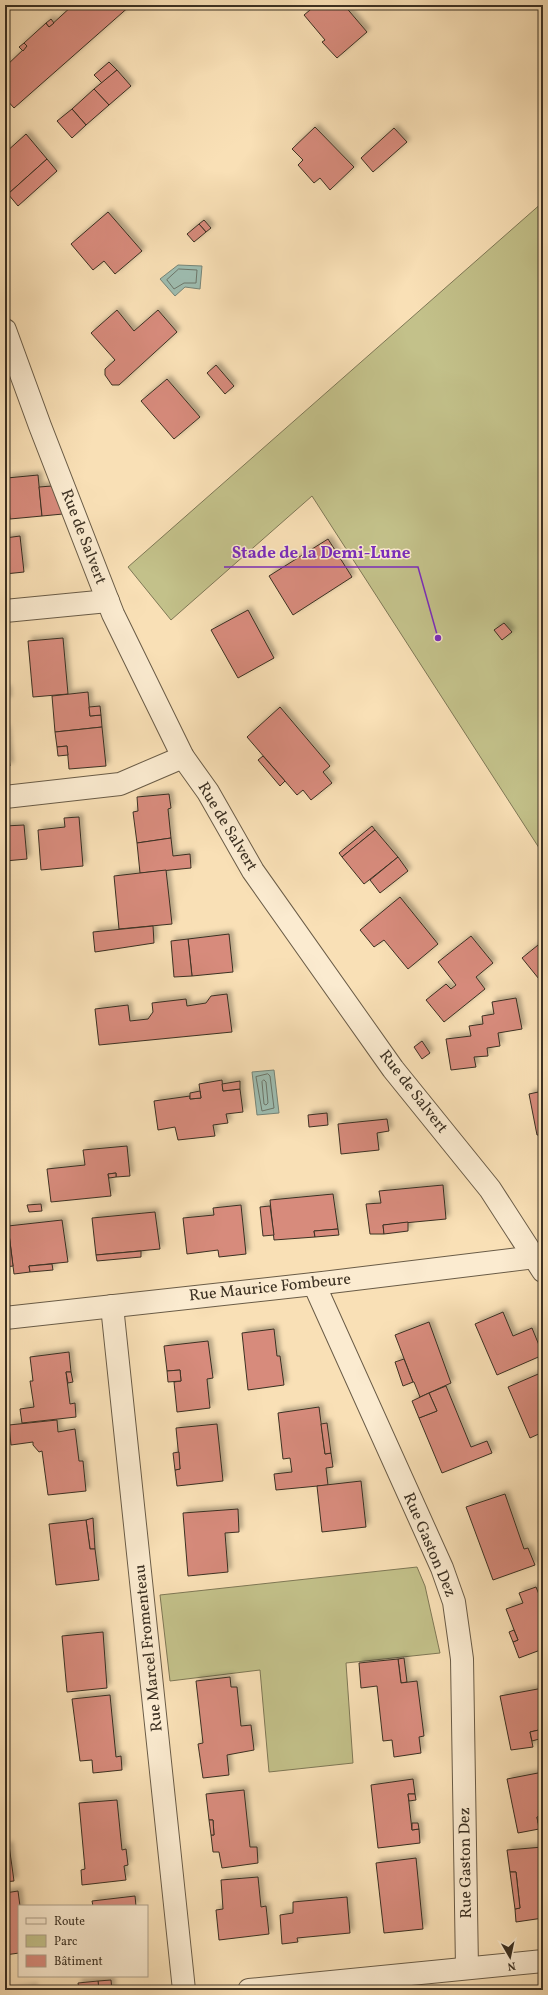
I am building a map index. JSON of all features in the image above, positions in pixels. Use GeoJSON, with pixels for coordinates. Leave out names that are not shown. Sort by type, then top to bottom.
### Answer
{"type":"FeatureCollection","features":[{"type":"Feature","properties":{"kind":"street","name":"Rue de Salvert"},"geometry":{"type":"LineString","coordinates":[[5,330],[42,433],[108,601],[183,757],[208,792],[258,877],[393,1069],[490,1189],[539,1264]]}},
{"type":"Feature","properties":{"kind":"street"},"geometry":{"type":"LineString","coordinates":[[5,611],[108,601]]}},
{"type":"Feature","properties":{"kind":"street"},"geometry":{"type":"LineString","coordinates":[[5,797],[120,784],[183,757]]}},
{"type":"Feature","properties":{"kind":"street","name":"Rue Maurice Fombeure"},"geometry":{"type":"LineString","coordinates":[[5,1318],[314,1284],[539,1264]]}},
{"type":"Feature","properties":{"kind":"street","name":"Rue Gaston Dez"},"geometry":{"type":"LineString","coordinates":[[314,1284],[442,1568],[454,1602],[462,1659],[468,1968]]}},
{"type":"Feature","properties":{"kind":"street","name":"Rue Marcel Fromenteau"},"geometry":{"type":"LineString","coordinates":[[112,1306],[184,1990]]}},
{"type":"Feature","properties":{"kind":"street"},"geometry":{"type":"LineString","coordinates":[[249,1990],[543,1961]]}},
{"type":"Feature","properties":{"kind":"green space"},"geometry":{"type":"Polygon","coordinates":[[[543,202],[543,854],[312,496],[171,620],[128,567],[543,202]]]}},
{"type":"Feature","properties":{"kind":"green space"},"geometry":{"type":"Polygon","coordinates":[[[417,1567],[425,1586],[440,1653],[346,1663],[353,1763],[269,1772],[260,1670],[170,1681],[160,1595],[417,1567]]]}},
{"type":"Feature","properties":{"kind":"water"},"geometry":{"type":"Polygon","coordinates":[[[178,265],[202,266],[200,289],[185,287],[175,296],[160,279],[178,265]]]}},
{"type":"Feature","properties":{"kind":"water"},"geometry":{"type":"Polygon","coordinates":[[[274,1070],[279,1113],[257,1115],[252,1072],[274,1070]]]}},
{"type":"Feature","properties":{"kind":"building"},"geometry":{"type":"Polygon","coordinates":[[[73,5],[131,5],[14,108],[5,98],[5,67],[27,46],[24,43],[46,23],[49,27],[73,5]]]}},
{"type":"Feature","properties":{"kind":"building"},"geometry":{"type":"Polygon","coordinates":[[[316,5],[344,5],[367,32],[337,58],[322,42],[325,40],[304,15],[316,5]]]}},
{"type":"Feature","properties":{"kind":"building"},"geometry":{"type":"Polygon","coordinates":[[[51,19],[54,23],[49,27],[46,23],[51,19]]]}},
{"type":"Feature","properties":{"kind":"building"},"geometry":{"type":"Polygon","coordinates":[[[24,43],[27,46],[23,51],[19,47],[24,43]]]}},
{"type":"Feature","properties":{"kind":"building"},"geometry":{"type":"Polygon","coordinates":[[[109,62],[117,70],[102,83],[94,75],[109,62]]]}},
{"type":"Feature","properties":{"kind":"building"},"geometry":{"type":"Polygon","coordinates":[[[117,70],[131,86],[109,105],[94,89],[117,70]]]}},
{"type":"Feature","properties":{"kind":"building"},"geometry":{"type":"Polygon","coordinates":[[[94,89],[109,105],[86,125],[72,109],[94,89]]]}},
{"type":"Feature","properties":{"kind":"building"},"geometry":{"type":"Polygon","coordinates":[[[72,109],[86,125],[72,138],[57,121],[72,109]]]}},
{"type":"Feature","properties":{"kind":"building"},"geometry":{"type":"Polygon","coordinates":[[[315,127],[354,167],[330,190],[320,178],[314,183],[298,165],[303,160],[292,149],[315,127]]]}},
{"type":"Feature","properties":{"kind":"building"},"geometry":{"type":"Polygon","coordinates":[[[394,128],[407,142],[373,172],[361,158],[394,128]]]}},
{"type":"Feature","properties":{"kind":"building"},"geometry":{"type":"Polygon","coordinates":[[[26,134],[47,159],[8,194],[5,189],[5,153],[26,134]]]}},
{"type":"Feature","properties":{"kind":"building"},"geometry":{"type":"Polygon","coordinates":[[[47,159],[57,171],[18,206],[8,194],[47,159]]]}},
{"type":"Feature","properties":{"kind":"building"},"geometry":{"type":"Polygon","coordinates":[[[108,212],[142,251],[115,274],[104,261],[93,270],[71,244],[108,212]]]}},
{"type":"Feature","properties":{"kind":"building"},"geometry":{"type":"Polygon","coordinates":[[[204,220],[211,228],[206,232],[199,224],[204,220]]]}},
{"type":"Feature","properties":{"kind":"building"},"geometry":{"type":"Polygon","coordinates":[[[199,224],[206,232],[194,242],[187,234],[199,224]]]}},
{"type":"Feature","properties":{"kind":"building"},"geometry":{"type":"Polygon","coordinates":[[[117,310],[134,331],[158,310],[177,332],[119,385],[112,385],[105,375],[105,369],[115,360],[91,333],[117,310]]]}},
{"type":"Feature","properties":{"kind":"building"},"geometry":{"type":"Polygon","coordinates":[[[216,365],[234,386],[225,394],[207,373],[216,365]]]}},
{"type":"Feature","properties":{"kind":"building"},"geometry":{"type":"Polygon","coordinates":[[[167,379],[200,417],[174,439],[141,401],[167,379]]]}},
{"type":"Feature","properties":{"kind":"building"},"geometry":{"type":"Polygon","coordinates":[[[38,475],[42,516],[10,519],[7,478],[38,475]]]}},
{"type":"Feature","properties":{"kind":"building"},"geometry":{"type":"Polygon","coordinates":[[[52,486],[63,514],[42,516],[39,487],[52,486]]]}},
{"type":"Feature","properties":{"kind":"building"},"geometry":{"type":"Polygon","coordinates":[[[20,536],[24,572],[5,574],[5,538],[20,536]]]}},
{"type":"Feature","properties":{"kind":"building"},"geometry":{"type":"Polygon","coordinates":[[[328,539],[352,577],[293,615],[269,576],[328,539]]]}},
{"type":"Feature","properties":{"kind":"building"},"geometry":{"type":"Polygon","coordinates":[[[248,610],[274,658],[238,678],[211,630],[248,610]]]}},
{"type":"Feature","properties":{"kind":"building"},"geometry":{"type":"Polygon","coordinates":[[[504,623],[512,632],[502,640],[494,630],[504,623]]]}},
{"type":"Feature","properties":{"kind":"building"},"geometry":{"type":"Polygon","coordinates":[[[63,638],[68,694],[33,697],[28,641],[63,638]]]}},
{"type":"Feature","properties":{"kind":"building"},"geometry":{"type":"Polygon","coordinates":[[[5,689],[7,689],[8,700],[5,700],[5,689]]]}},
{"type":"Feature","properties":{"kind":"building"},"geometry":{"type":"Polygon","coordinates":[[[88,692],[90,716],[101,715],[102,727],[55,732],[52,696],[88,692]]]}},
{"type":"Feature","properties":{"kind":"building"},"geometry":{"type":"Polygon","coordinates":[[[100,706],[101,715],[90,716],[89,707],[100,706]]]}},
{"type":"Feature","properties":{"kind":"building"},"geometry":{"type":"Polygon","coordinates":[[[280,707],[330,766],[323,772],[332,783],[311,800],[303,790],[297,795],[247,737],[280,707]]]}},
{"type":"Feature","properties":{"kind":"building"},"geometry":{"type":"Polygon","coordinates":[[[102,727],[106,766],[69,769],[67,746],[57,747],[55,732],[102,727]]]}},
{"type":"Feature","properties":{"kind":"building"},"geometry":{"type":"Polygon","coordinates":[[[6,729],[10,766],[5,766],[6,729]]]}},
{"type":"Feature","properties":{"kind":"building"},"geometry":{"type":"Polygon","coordinates":[[[67,746],[68,755],[58,756],[57,747],[67,746]]]}},
{"type":"Feature","properties":{"kind":"building"},"geometry":{"type":"Polygon","coordinates":[[[263,756],[285,781],[280,786],[258,760],[263,756]]]}},
{"type":"Feature","properties":{"kind":"building"},"geometry":{"type":"Polygon","coordinates":[[[169,794],[171,808],[168,809],[171,838],[137,843],[133,812],[138,811],[137,797],[169,794]]]}},
{"type":"Feature","properties":{"kind":"building"},"geometry":{"type":"Polygon","coordinates":[[[79,817],[83,866],[41,870],[38,830],[65,827],[64,818],[79,817]]]}},
{"type":"Feature","properties":{"kind":"building"},"geometry":{"type":"Polygon","coordinates":[[[24,825],[27,859],[5,861],[5,826],[24,825]]]}},
{"type":"Feature","properties":{"kind":"building"},"geometry":{"type":"Polygon","coordinates":[[[372,826],[375,830],[342,857],[339,853],[372,826]]]}},
{"type":"Feature","properties":{"kind":"building"},"geometry":{"type":"Polygon","coordinates":[[[375,830],[398,857],[364,884],[342,857],[375,830]]]}},
{"type":"Feature","properties":{"kind":"building"},"geometry":{"type":"Polygon","coordinates":[[[171,838],[173,856],[190,854],[191,868],[140,873],[137,843],[171,838]]]}},
{"type":"Feature","properties":{"kind":"building"},"geometry":{"type":"Polygon","coordinates":[[[398,857],[408,871],[380,893],[370,880],[398,857]]]}},
{"type":"Feature","properties":{"kind":"building"},"geometry":{"type":"Polygon","coordinates":[[[166,870],[172,924],[119,929],[114,876],[166,870]]]}},
{"type":"Feature","properties":{"kind":"building"},"geometry":{"type":"Polygon","coordinates":[[[400,897],[438,944],[408,969],[384,940],[374,947],[360,930],[400,897]]]}},
{"type":"Feature","properties":{"kind":"building"},"geometry":{"type":"Polygon","coordinates":[[[153,926],[154,943],[95,952],[93,932],[153,926]]]}},
{"type":"Feature","properties":{"kind":"building"},"geometry":{"type":"Polygon","coordinates":[[[229,934],[233,972],[192,976],[188,939],[229,934]]]}},
{"type":"Feature","properties":{"kind":"building"},"geometry":{"type":"Polygon","coordinates":[[[471,936],[493,963],[476,977],[485,989],[444,1022],[426,1000],[446,984],[451,989],[456,985],[438,962],[471,936]]]}},
{"type":"Feature","properties":{"kind":"building"},"geometry":{"type":"Polygon","coordinates":[[[188,939],[192,976],[174,977],[171,941],[188,939]]]}},
{"type":"Feature","properties":{"kind":"building"},"geometry":{"type":"Polygon","coordinates":[[[543,941],[543,984],[522,958],[543,941]]]}},
{"type":"Feature","properties":{"kind":"building"},"geometry":{"type":"Polygon","coordinates":[[[227,994],[232,1032],[99,1045],[95,1009],[128,1005],[130,1021],[148,1019],[153,1012],[152,1003],[186,999],[187,1006],[206,1003],[211,996],[227,994]]]}},
{"type":"Feature","properties":{"kind":"building"},"geometry":{"type":"Polygon","coordinates":[[[516,998],[522,1029],[498,1033],[500,1046],[487,1048],[488,1056],[474,1057],[476,1067],[451,1070],[446,1039],[471,1036],[469,1026],[483,1024],[482,1016],[494,1014],[492,1002],[516,998]]]}},
{"type":"Feature","properties":{"kind":"building"},"geometry":{"type":"Polygon","coordinates":[[[422,1041],[430,1053],[422,1059],[414,1047],[422,1041]]]}},
{"type":"Feature","properties":{"kind":"building"},"geometry":{"type":"Polygon","coordinates":[[[222,1080],[223,1091],[240,1089],[243,1112],[226,1114],[228,1123],[213,1125],[215,1136],[178,1140],[175,1127],[158,1130],[154,1101],[190,1096],[190,1099],[201,1098],[199,1084],[222,1080]]]}},
{"type":"Feature","properties":{"kind":"building"},"geometry":{"type":"Polygon","coordinates":[[[240,1081],[240,1089],[223,1091],[222,1084],[240,1081]]]}},
{"type":"Feature","properties":{"kind":"building"},"geometry":{"type":"Polygon","coordinates":[[[200,1091],[201,1098],[190,1099],[190,1093],[200,1091]]]}},
{"type":"Feature","properties":{"kind":"building"},"geometry":{"type":"Polygon","coordinates":[[[543,1091],[543,1146],[541,1135],[537,1135],[529,1094],[543,1091]]]}},
{"type":"Feature","properties":{"kind":"building"},"geometry":{"type":"Polygon","coordinates":[[[327,1113],[328,1125],[309,1127],[308,1115],[327,1113]]]}},
{"type":"Feature","properties":{"kind":"building"},"geometry":{"type":"Polygon","coordinates":[[[387,1119],[389,1131],[377,1133],[379,1150],[341,1154],[338,1124],[387,1119]]]}},
{"type":"Feature","properties":{"kind":"building"},"geometry":{"type":"Polygon","coordinates":[[[127,1146],[130,1176],[116,1177],[116,1173],[108,1174],[111,1196],[51,1202],[47,1169],[85,1165],[83,1150],[127,1146]]]}},
{"type":"Feature","properties":{"kind":"building"},"geometry":{"type":"Polygon","coordinates":[[[116,1173],[116,1177],[109,1178],[108,1174],[116,1173]]]}},
{"type":"Feature","properties":{"kind":"building"},"geometry":{"type":"Polygon","coordinates":[[[443,1185],[446,1219],[383,1225],[384,1234],[370,1234],[366,1204],[381,1203],[379,1191],[443,1185]]]}},
{"type":"Feature","properties":{"kind":"building"},"geometry":{"type":"Polygon","coordinates":[[[333,1194],[338,1229],[314,1231],[315,1237],[274,1240],[270,1200],[333,1194]]]}},
{"type":"Feature","properties":{"kind":"building"},"geometry":{"type":"Polygon","coordinates":[[[41,1204],[42,1211],[29,1212],[27,1205],[41,1204]]]}},
{"type":"Feature","properties":{"kind":"building"},"geometry":{"type":"Polygon","coordinates":[[[241,1205],[246,1254],[219,1257],[218,1250],[187,1254],[183,1218],[214,1215],[213,1208],[241,1205]]]}},
{"type":"Feature","properties":{"kind":"building"},"geometry":{"type":"Polygon","coordinates":[[[270,1206],[274,1235],[263,1236],[260,1207],[270,1206]]]}},
{"type":"Feature","properties":{"kind":"building"},"geometry":{"type":"Polygon","coordinates":[[[155,1212],[160,1249],[96,1255],[92,1218],[155,1212]]]}},
{"type":"Feature","properties":{"kind":"building"},"geometry":{"type":"Polygon","coordinates":[[[62,1220],[68,1262],[29,1266],[30,1272],[14,1274],[8,1226],[62,1220]]]}},
{"type":"Feature","properties":{"kind":"building"},"geometry":{"type":"Polygon","coordinates":[[[408,1222],[408,1231],[384,1234],[383,1225],[408,1222]]]}},
{"type":"Feature","properties":{"kind":"building"},"geometry":{"type":"Polygon","coordinates":[[[8,1226],[13,1266],[5,1267],[5,1227],[8,1226]]]}},
{"type":"Feature","properties":{"kind":"building"},"geometry":{"type":"Polygon","coordinates":[[[338,1229],[339,1235],[315,1237],[314,1231],[338,1229]]]}},
{"type":"Feature","properties":{"kind":"building"},"geometry":{"type":"Polygon","coordinates":[[[141,1251],[141,1257],[97,1261],[96,1255],[141,1251]]]}},
{"type":"Feature","properties":{"kind":"building"},"geometry":{"type":"Polygon","coordinates":[[[52,1264],[53,1270],[30,1272],[29,1266],[52,1264]]]}},
{"type":"Feature","properties":{"kind":"building"},"geometry":{"type":"Polygon","coordinates":[[[503,1312],[513,1336],[532,1328],[543,1355],[497,1375],[475,1324],[503,1312]]]}},
{"type":"Feature","properties":{"kind":"building"},"geometry":{"type":"Polygon","coordinates":[[[429,1322],[451,1383],[420,1397],[395,1335],[429,1322]]]}},
{"type":"Feature","properties":{"kind":"building"},"geometry":{"type":"Polygon","coordinates":[[[274,1329],[277,1356],[280,1356],[284,1385],[248,1390],[242,1333],[274,1329]]]}},
{"type":"Feature","properties":{"kind":"building"},"geometry":{"type":"Polygon","coordinates":[[[208,1341],[213,1378],[207,1379],[210,1408],[177,1412],[174,1382],[181,1381],[180,1370],[167,1371],[164,1346],[208,1341]]]}},
{"type":"Feature","properties":{"kind":"building"},"geometry":{"type":"Polygon","coordinates":[[[69,1352],[71,1372],[66,1372],[70,1404],[75,1403],[76,1417],[22,1423],[20,1409],[34,1407],[30,1381],[33,1381],[30,1357],[69,1352]]]}},
{"type":"Feature","properties":{"kind":"building"},"geometry":{"type":"Polygon","coordinates":[[[404,1359],[413,1382],[403,1386],[395,1362],[404,1359]]]}},
{"type":"Feature","properties":{"kind":"building"},"geometry":{"type":"Polygon","coordinates":[[[180,1370],[181,1381],[168,1382],[167,1371],[180,1370]]]}},
{"type":"Feature","properties":{"kind":"building"},"geometry":{"type":"Polygon","coordinates":[[[66,1372],[71,1372],[73,1382],[68,1383],[66,1372]]]}},
{"type":"Feature","properties":{"kind":"building"},"geometry":{"type":"Polygon","coordinates":[[[543,1372],[543,1432],[530,1438],[508,1387],[543,1372]]]}},
{"type":"Feature","properties":{"kind":"building"},"geometry":{"type":"Polygon","coordinates":[[[446,1386],[471,1447],[487,1441],[492,1453],[442,1473],[419,1418],[437,1411],[429,1393],[446,1386]]]}},
{"type":"Feature","properties":{"kind":"building"},"geometry":{"type":"Polygon","coordinates":[[[429,1393],[437,1411],[419,1418],[412,1401],[429,1393]]]}},
{"type":"Feature","properties":{"kind":"building"},"geometry":{"type":"Polygon","coordinates":[[[319,1407],[325,1454],[331,1453],[333,1467],[326,1468],[328,1485],[276,1490],[274,1474],[292,1472],[290,1458],[283,1459],[278,1413],[319,1407]]]}},
{"type":"Feature","properties":{"kind":"building"},"geometry":{"type":"Polygon","coordinates":[[[57,1420],[58,1432],[75,1429],[79,1461],[83,1461],[86,1491],[48,1495],[42,1451],[39,1452],[33,1445],[33,1442],[11,1445],[9,1425],[57,1420]]]}},
{"type":"Feature","properties":{"kind":"building"},"geometry":{"type":"Polygon","coordinates":[[[327,1423],[331,1453],[325,1454],[321,1424],[327,1423]]]}},
{"type":"Feature","properties":{"kind":"building"},"geometry":{"type":"Polygon","coordinates":[[[217,1424],[223,1481],[177,1486],[175,1470],[180,1469],[176,1428],[217,1424]]]}},
{"type":"Feature","properties":{"kind":"building"},"geometry":{"type":"Polygon","coordinates":[[[179,1452],[180,1469],[175,1470],[173,1453],[179,1452]]]}},
{"type":"Feature","properties":{"kind":"building"},"geometry":{"type":"Polygon","coordinates":[[[361,1481],[366,1527],[322,1532],[317,1486],[361,1481]]]}},
{"type":"Feature","properties":{"kind":"building"},"geometry":{"type":"Polygon","coordinates":[[[505,1494],[524,1549],[528,1548],[535,1565],[493,1580],[466,1507],[505,1494]]]}},
{"type":"Feature","properties":{"kind":"building"},"geometry":{"type":"Polygon","coordinates":[[[238,1509],[239,1532],[225,1533],[228,1572],[188,1576],[183,1513],[238,1509]]]}},
{"type":"Feature","properties":{"kind":"building"},"geometry":{"type":"Polygon","coordinates":[[[93,1518],[95,1549],[90,1549],[86,1520],[93,1518]]]}},
{"type":"Feature","properties":{"kind":"building"},"geometry":{"type":"Polygon","coordinates":[[[86,1520],[90,1549],[95,1549],[99,1580],[56,1585],[49,1524],[86,1520]]]}},
{"type":"Feature","properties":{"kind":"building"},"geometry":{"type":"Polygon","coordinates":[[[536,1587],[540,1597],[543,1596],[543,1649],[519,1658],[513,1642],[518,1640],[506,1609],[523,1603],[519,1593],[536,1587]]]}},
{"type":"Feature","properties":{"kind":"building"},"geometry":{"type":"Polygon","coordinates":[[[514,1630],[518,1640],[513,1642],[509,1632],[514,1630]]]}},
{"type":"Feature","properties":{"kind":"building"},"geometry":{"type":"Polygon","coordinates":[[[103,1632],[107,1688],[67,1692],[62,1636],[103,1632]]]}},
{"type":"Feature","properties":{"kind":"building"},"geometry":{"type":"Polygon","coordinates":[[[404,1658],[407,1682],[401,1683],[398,1659],[404,1658]]]}},
{"type":"Feature","properties":{"kind":"building"},"geometry":{"type":"Polygon","coordinates":[[[398,1659],[401,1683],[417,1681],[424,1736],[419,1737],[421,1753],[394,1757],[392,1740],[383,1741],[377,1686],[361,1688],[359,1663],[398,1659]]]}},
{"type":"Feature","properties":{"kind":"building"},"geometry":{"type":"Polygon","coordinates":[[[230,1677],[231,1687],[237,1687],[241,1726],[251,1725],[254,1750],[227,1755],[229,1775],[203,1778],[198,1744],[203,1743],[196,1681],[230,1677]]]}},
{"type":"Feature","properties":{"kind":"building"},"geometry":{"type":"Polygon","coordinates":[[[543,1688],[543,1729],[530,1732],[533,1747],[511,1750],[500,1696],[543,1688]]]}},
{"type":"Feature","properties":{"kind":"building"},"geometry":{"type":"Polygon","coordinates":[[[110,1695],[116,1757],[121,1756],[122,1770],[93,1773],[92,1760],[80,1761],[72,1699],[110,1695]]]}},
{"type":"Feature","properties":{"kind":"building"},"geometry":{"type":"Polygon","coordinates":[[[543,1729],[543,1738],[532,1741],[530,1732],[543,1729]]]}},
{"type":"Feature","properties":{"kind":"building"},"geometry":{"type":"Polygon","coordinates":[[[543,1772],[543,1815],[537,1817],[539,1829],[518,1833],[507,1779],[543,1772]]]}},
{"type":"Feature","properties":{"kind":"building"},"geometry":{"type":"Polygon","coordinates":[[[413,1779],[415,1794],[408,1794],[412,1830],[419,1829],[420,1843],[378,1848],[371,1785],[413,1779]]]}},
{"type":"Feature","properties":{"kind":"building"},"geometry":{"type":"Polygon","coordinates":[[[244,1790],[250,1847],[257,1847],[258,1863],[222,1868],[219,1852],[213,1852],[211,1835],[214,1835],[213,1820],[209,1820],[206,1794],[244,1790]]]}},
{"type":"Feature","properties":{"kind":"building"},"geometry":{"type":"Polygon","coordinates":[[[408,1794],[415,1794],[416,1800],[409,1801],[408,1794]]]}},
{"type":"Feature","properties":{"kind":"building"},"geometry":{"type":"Polygon","coordinates":[[[117,1800],[122,1850],[126,1849],[128,1865],[124,1866],[126,1880],[82,1885],[81,1870],[85,1869],[79,1803],[117,1800]]]}},
{"type":"Feature","properties":{"kind":"building"},"geometry":{"type":"Polygon","coordinates":[[[543,1815],[543,1822],[538,1823],[537,1817],[543,1815]]]}},
{"type":"Feature","properties":{"kind":"building"},"geometry":{"type":"Polygon","coordinates":[[[209,1820],[213,1820],[214,1835],[211,1835],[209,1820]]]}},
{"type":"Feature","properties":{"kind":"building"},"geometry":{"type":"Polygon","coordinates":[[[412,1823],[418,1823],[419,1829],[412,1830],[412,1823]]]}},
{"type":"Feature","properties":{"kind":"building"},"geometry":{"type":"Polygon","coordinates":[[[9,1845],[14,1881],[5,1882],[5,1846],[9,1845]]]}},
{"type":"Feature","properties":{"kind":"building"},"geometry":{"type":"Polygon","coordinates":[[[543,1847],[543,1918],[516,1922],[515,1909],[520,1908],[516,1872],[510,1872],[507,1850],[543,1847]]]}},
{"type":"Feature","properties":{"kind":"building"},"geometry":{"type":"Polygon","coordinates":[[[416,1858],[423,1929],[384,1933],[376,1863],[416,1858]]]}},
{"type":"Feature","properties":{"kind":"building"},"geometry":{"type":"Polygon","coordinates":[[[510,1872],[516,1872],[520,1908],[515,1909],[510,1872]]]}},
{"type":"Feature","properties":{"kind":"building"},"geometry":{"type":"Polygon","coordinates":[[[258,1877],[261,1907],[266,1906],[269,1934],[219,1940],[216,1910],[223,1909],[221,1880],[258,1877]]]}},
{"type":"Feature","properties":{"kind":"building"},"geometry":{"type":"Polygon","coordinates":[[[18,1891],[20,1905],[18,1905],[18,1953],[5,1955],[5,1893],[18,1891]]]}},
{"type":"Feature","properties":{"kind":"building"},"geometry":{"type":"Polygon","coordinates":[[[135,1896],[136,1905],[93,1905],[92,1901],[135,1896]]]}},
{"type":"Feature","properties":{"kind":"building"},"geometry":{"type":"Polygon","coordinates":[[[347,1897],[350,1933],[297,1938],[298,1942],[282,1944],[280,1915],[293,1913],[293,1902],[347,1897]]]}},
{"type":"Feature","properties":{"kind":"building"},"geometry":{"type":"Polygon","coordinates":[[[111,1980],[112,1990],[99,1990],[98,1981],[111,1980]]]}},
{"type":"Feature","properties":{"kind":"building"},"geometry":{"type":"Polygon","coordinates":[[[98,1981],[99,1990],[79,1990],[78,1983],[98,1981]]]}},
{"type":"Feature","properties":{"kind":"building"},"geometry":{"type":"Polygon","coordinates":[[[34,1987],[34,1990],[13,1990],[34,1987]]]}},
{"type":"Feature","properties":{"kind":"place","name":"Stade de la Demi-Lune"},"geometry":{"type":"Point","coordinates":[438,638]}}]}
